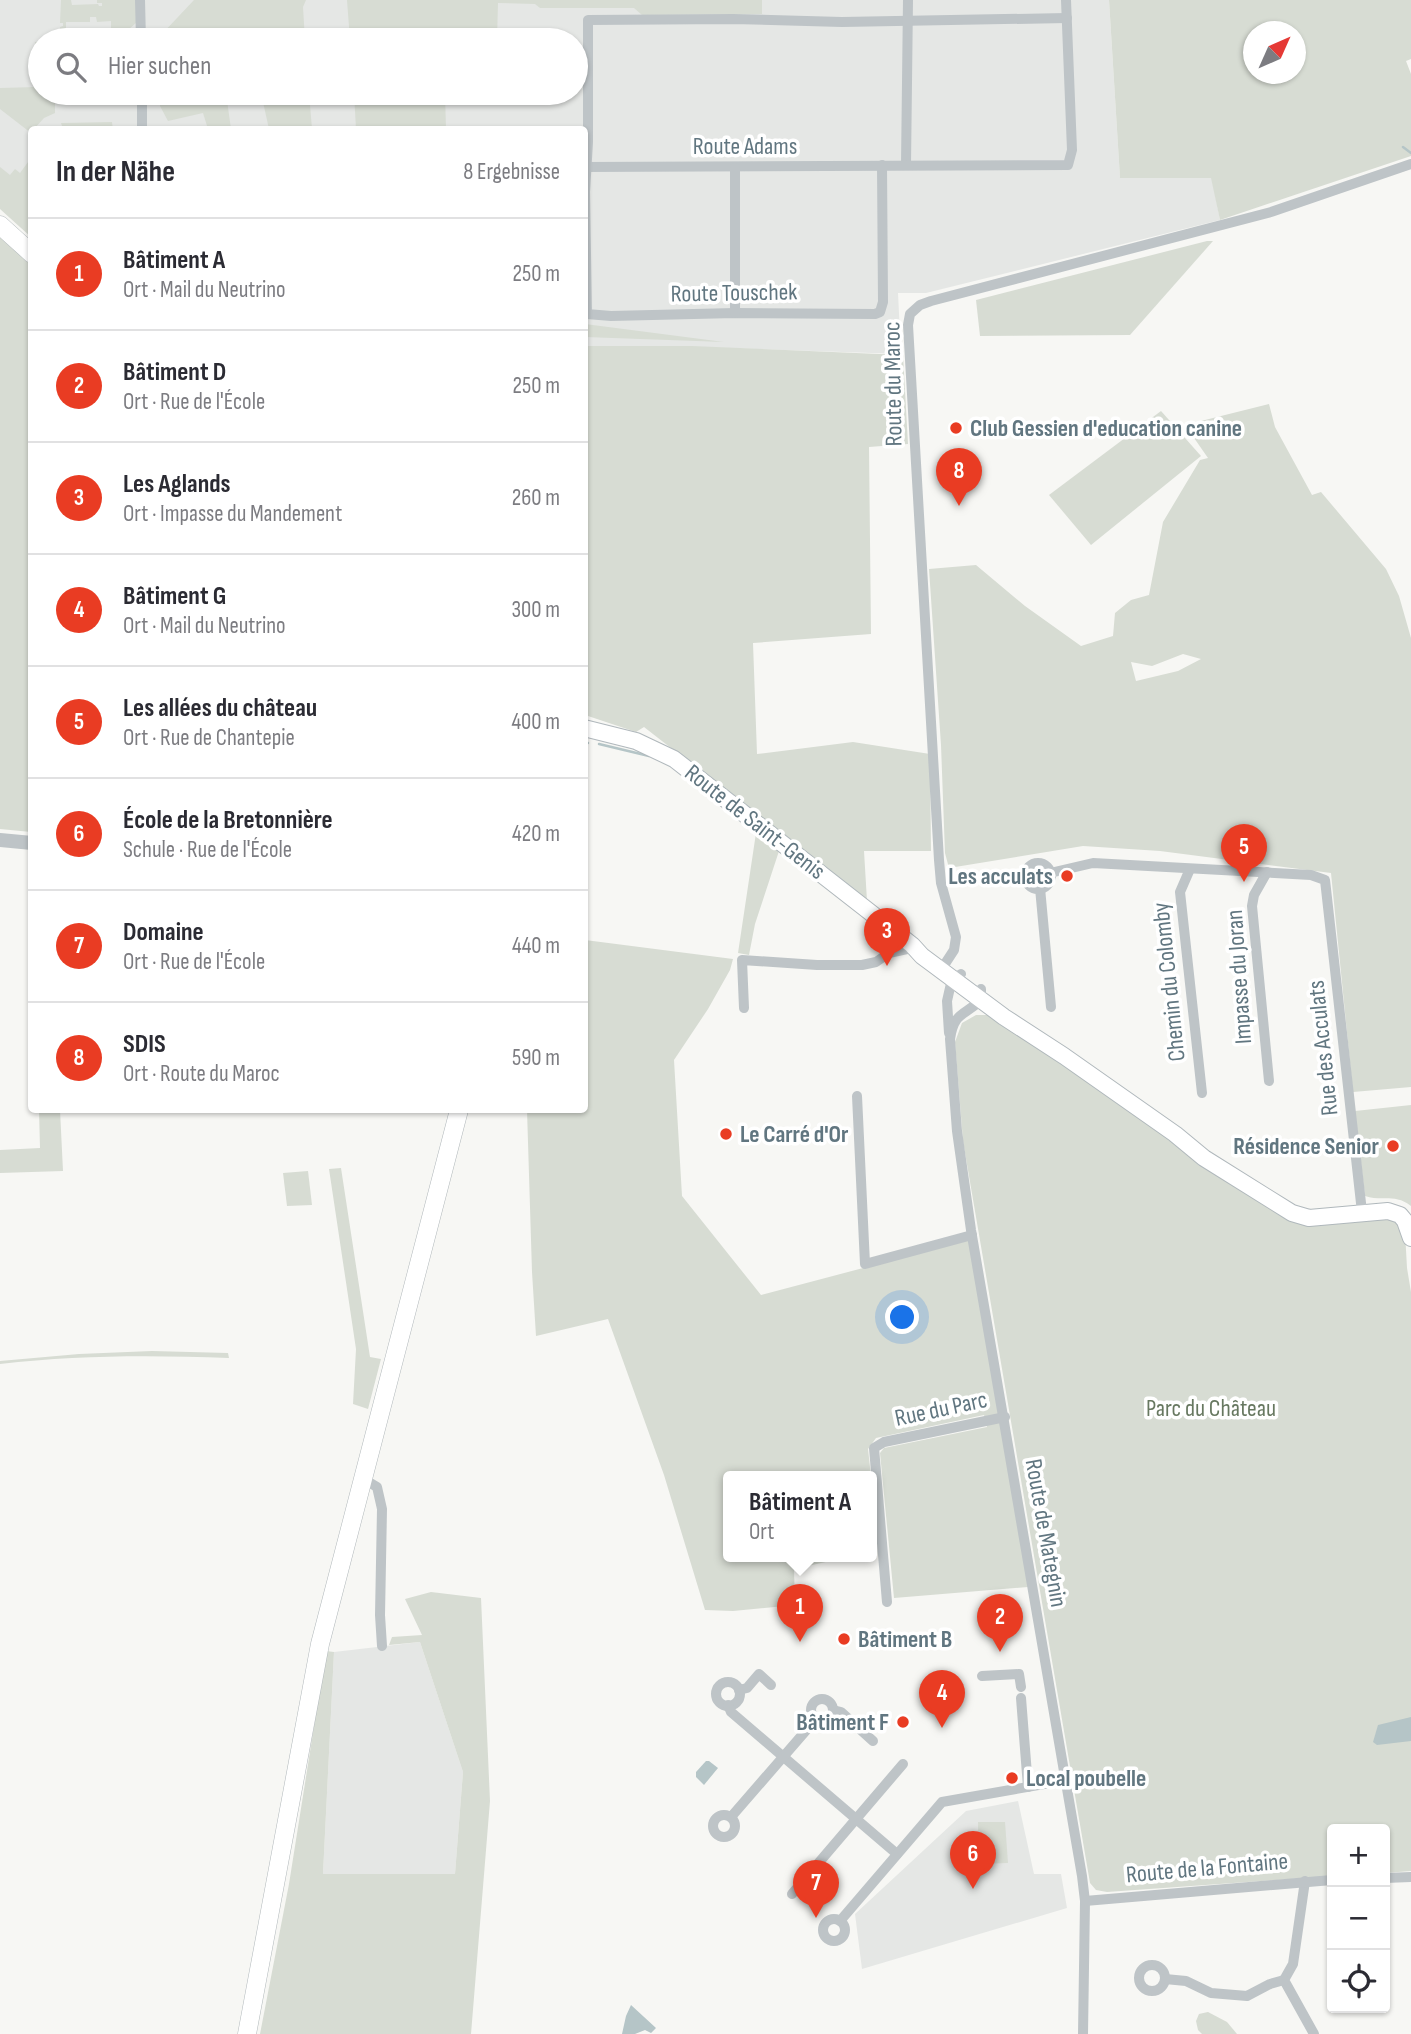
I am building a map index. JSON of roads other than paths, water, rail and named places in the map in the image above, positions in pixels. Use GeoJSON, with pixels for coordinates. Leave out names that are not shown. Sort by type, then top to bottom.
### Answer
{"type":"FeatureCollection","features":[{"type":"Feature","properties":{"kind":"main road"},"geometry":{"type":"LineString","coordinates":[[0,225],[28,250]]}},
{"type":"Feature","properties":{"kind":"main road","name":"Route de Saint-Genis"},"geometry":{"type":"LineString","coordinates":[[588,729],[636,741],[674,759],[1047,1047],[1064,1056],[1175,1134],[1299,1207],[1361,1208],[1396,1203],[1411,1211]]}},
{"type":"Feature","properties":{"kind":"main road"},"geometry":{"type":"LineString","coordinates":[[247,2034],[311,1683],[458,1113]]}},
{"type":"Feature","properties":{"kind":"main road","name":"Route de Saint-Genis"},"geometry":{"type":"LineString","coordinates":[[1361,1208],[1399,1215],[1408,1227],[1411,1238]]}},
{"type":"Feature","properties":{"kind":"street"},"geometry":{"type":"LineString","coordinates":[[140,0],[141,28]]}},
{"type":"Feature","properties":{"kind":"street"},"geometry":{"type":"LineString","coordinates":[[906,165],[908,0]]}},
{"type":"Feature","properties":{"kind":"street"},"geometry":{"type":"LineString","coordinates":[[588,28],[588,20],[1067,18],[1066,0]]}},
{"type":"Feature","properties":{"kind":"street","name":"Route Adams"},"geometry":{"type":"LineString","coordinates":[[588,167],[1068,164],[1072,150],[1067,18]]}},
{"type":"Feature","properties":{"kind":"street"},"geometry":{"type":"LineString","coordinates":[[142,105],[142,126]]}},
{"type":"Feature","properties":{"kind":"street"},"geometry":{"type":"LineString","coordinates":[[586,105],[586,126]]}},
{"type":"Feature","properties":{"kind":"street","name":"Route du Maroc"},"geometry":{"type":"LineString","coordinates":[[950,972],[956,937],[941,883],[939,860],[908,325],[910,314],[920,305],[931,301],[1271,212],[1411,164]]}},
{"type":"Feature","properties":{"kind":"street","name":"Route Touschek"},"geometry":{"type":"LineString","coordinates":[[588,314],[880,312],[883,302],[882,166]]}},
{"type":"Feature","properties":{"kind":"street"},"geometry":{"type":"LineString","coordinates":[[735,167],[735,313]]}},
{"type":"Feature","properties":{"kind":"street"},"geometry":{"type":"LineString","coordinates":[[0,840],[28,843]]}},
{"type":"Feature","properties":{"kind":"street"},"geometry":{"type":"LineString","coordinates":[[1040,863],[1047,867],[1050,873],[1047,884],[1040,888],[1027,883],[1025,876],[1028,867],[1040,863]]}},
{"type":"Feature","properties":{"kind":"street"},"geometry":{"type":"LineString","coordinates":[[1050,873],[1093,863],[1267,872]]}},
{"type":"Feature","properties":{"kind":"street","name":"Chemin du Colomby"},"geometry":{"type":"LineString","coordinates":[[1190,870],[1180,891],[1202,1093]]}},
{"type":"Feature","properties":{"kind":"street","name":"Rue des Acculats"},"geometry":{"type":"LineString","coordinates":[[1267,872],[1319,876],[1325,880],[1361,1208]]}},
{"type":"Feature","properties":{"kind":"street","name":"Impasse du Joran"},"geometry":{"type":"LineString","coordinates":[[1267,872],[1254,895],[1252,906],[1269,1081]]}},
{"type":"Feature","properties":{"kind":"street"},"geometry":{"type":"LineString","coordinates":[[1040,888],[1051,1007]]}},
{"type":"Feature","properties":{"kind":"street"},"geometry":{"type":"LineString","coordinates":[[889,953],[894,930]]}},
{"type":"Feature","properties":{"kind":"street"},"geometry":{"type":"LineString","coordinates":[[744,1008],[741,960],[862,965],[876,962],[889,953],[901,952],[912,945]]}},
{"type":"Feature","properties":{"kind":"street","name":"Route de Mategnin"},"geometry":{"type":"LineString","coordinates":[[950,972],[947,1001],[957,1131],[972,1235],[1086,1901],[1083,2034]]}},
{"type":"Feature","properties":{"kind":"street"},"geometry":{"type":"LineString","coordinates":[[950,1039],[957,1018],[981,994]]}},
{"type":"Feature","properties":{"kind":"street"},"geometry":{"type":"LineString","coordinates":[[857,1096],[865,1264],[972,1235]]}},
{"type":"Feature","properties":{"kind":"street","name":"Rue du Parc"},"geometry":{"type":"LineString","coordinates":[[876,1471],[874,1448],[884,1442],[1004,1417]]}},
{"type":"Feature","properties":{"kind":"street"},"geometry":{"type":"LineString","coordinates":[[362,1478],[377,1487],[382,1508],[382,1646]]}},
{"type":"Feature","properties":{"kind":"street","name":"Rue du Parc"},"geometry":{"type":"LineString","coordinates":[[877,1484],[887,1602]]}},
{"type":"Feature","properties":{"kind":"street"},"geometry":{"type":"LineString","coordinates":[[739,1690],[747,1688],[759,1674],[771,1685]]}},
{"type":"Feature","properties":{"kind":"street"},"geometry":{"type":"LineString","coordinates":[[982,1676],[1019,1674],[1028,1787]]}},
{"type":"Feature","properties":{"kind":"street"},"geometry":{"type":"LineString","coordinates":[[728,1706],[739,1699],[739,1690],[731,1682],[723,1683],[718,1688],[718,1700],[897,1854]]}},
{"type":"Feature","properties":{"kind":"street"},"geometry":{"type":"LineString","coordinates":[[817,1700],[830,1702],[833,1710],[829,1719],[816,1719],[812,1707],[817,1700]]}},
{"type":"Feature","properties":{"kind":"street"},"geometry":{"type":"LineString","coordinates":[[833,1710],[841,1712],[873,1741]]}},
{"type":"Feature","properties":{"kind":"street"},"geometry":{"type":"LineString","coordinates":[[731,1817],[816,1719]]}},
{"type":"Feature","properties":{"kind":"street"},"geometry":{"type":"LineString","coordinates":[[792,1894],[903,1764]]}},
{"type":"Feature","properties":{"kind":"street"},"geometry":{"type":"LineString","coordinates":[[840,1921],[942,1802],[1067,1780]]}},
{"type":"Feature","properties":{"kind":"street"},"geometry":{"type":"LineString","coordinates":[[1390,1878],[1411,1877]]}},
{"type":"Feature","properties":{"kind":"street","name":"Route de la Fontaine"},"geometry":{"type":"LineString","coordinates":[[1086,1901],[1327,1880]]}},
{"type":"Feature","properties":{"kind":"street"},"geometry":{"type":"LineString","coordinates":[[1165,1979],[1186,1981],[1210,1993],[1247,1996],[1284,1980],[1293,1964],[1305,1881]]}},
{"type":"Feature","properties":{"kind":"street"},"geometry":{"type":"LineString","coordinates":[[1284,1980],[1314,2034]]}},
{"type":"Feature","properties":{"kind":"waterway"},"geometry":{"type":"LineString","coordinates":[[1403,147],[1411,153]]}},
{"type":"Feature","properties":{"kind":"waterway"},"geometry":{"type":"LineString","coordinates":[[599,744],[649,756]]}},
{"type":"Feature","properties":{"kind":"place","name":"Club Gessien d'education canine"},"geometry":{"type":"Point","coordinates":[956,428]}},
{"type":"Feature","properties":{"kind":"place","name":"SDIS"},"geometry":{"type":"Point","coordinates":[959,506]}},
{"type":"Feature","properties":{"kind":"place","name":"Les acculats"},"geometry":{"type":"Point","coordinates":[1067,876]}},
{"type":"Feature","properties":{"kind":"place","name":"Les allées du château"},"geometry":{"type":"Point","coordinates":[1244,882]}},
{"type":"Feature","properties":{"kind":"place","name":"Les Aglands"},"geometry":{"type":"Point","coordinates":[887,966]}},
{"type":"Feature","properties":{"kind":"place","name":"Le Carré d'Or"},"geometry":{"type":"Point","coordinates":[726,1134]}},
{"type":"Feature","properties":{"kind":"place","name":"Résidence Senior"},"geometry":{"type":"Point","coordinates":[1393,1146]}},
{"type":"Feature","properties":{"kind":"place","name":"Bâtiment B"},"geometry":{"type":"Point","coordinates":[844,1639]}},
{"type":"Feature","properties":{"kind":"place","name":"Bâtiment A"},"geometry":{"type":"Point","coordinates":[800,1642]}},
{"type":"Feature","properties":{"kind":"place","name":"Bâtiment D"},"geometry":{"type":"Point","coordinates":[1000,1652]}},
{"type":"Feature","properties":{"kind":"place","name":"Bâtiment F"},"geometry":{"type":"Point","coordinates":[903,1722]}},
{"type":"Feature","properties":{"kind":"place","name":"Bâtiment G"},"geometry":{"type":"Point","coordinates":[942,1728]}},
{"type":"Feature","properties":{"kind":"place","name":"Local poubelle"},"geometry":{"type":"Point","coordinates":[1012,1778]}},
{"type":"Feature","properties":{"kind":"place","name":"École de la Bretonnière"},"geometry":{"type":"Point","coordinates":[973,1889]}},
{"type":"Feature","properties":{"kind":"place","name":"Domaine"},"geometry":{"type":"Point","coordinates":[816,1918]}},
{"type":"Feature","properties":{"kind":"park label","name":"Parc du Château"},"geometry":{"type":"Point","coordinates":[1211,1408]}}]}
